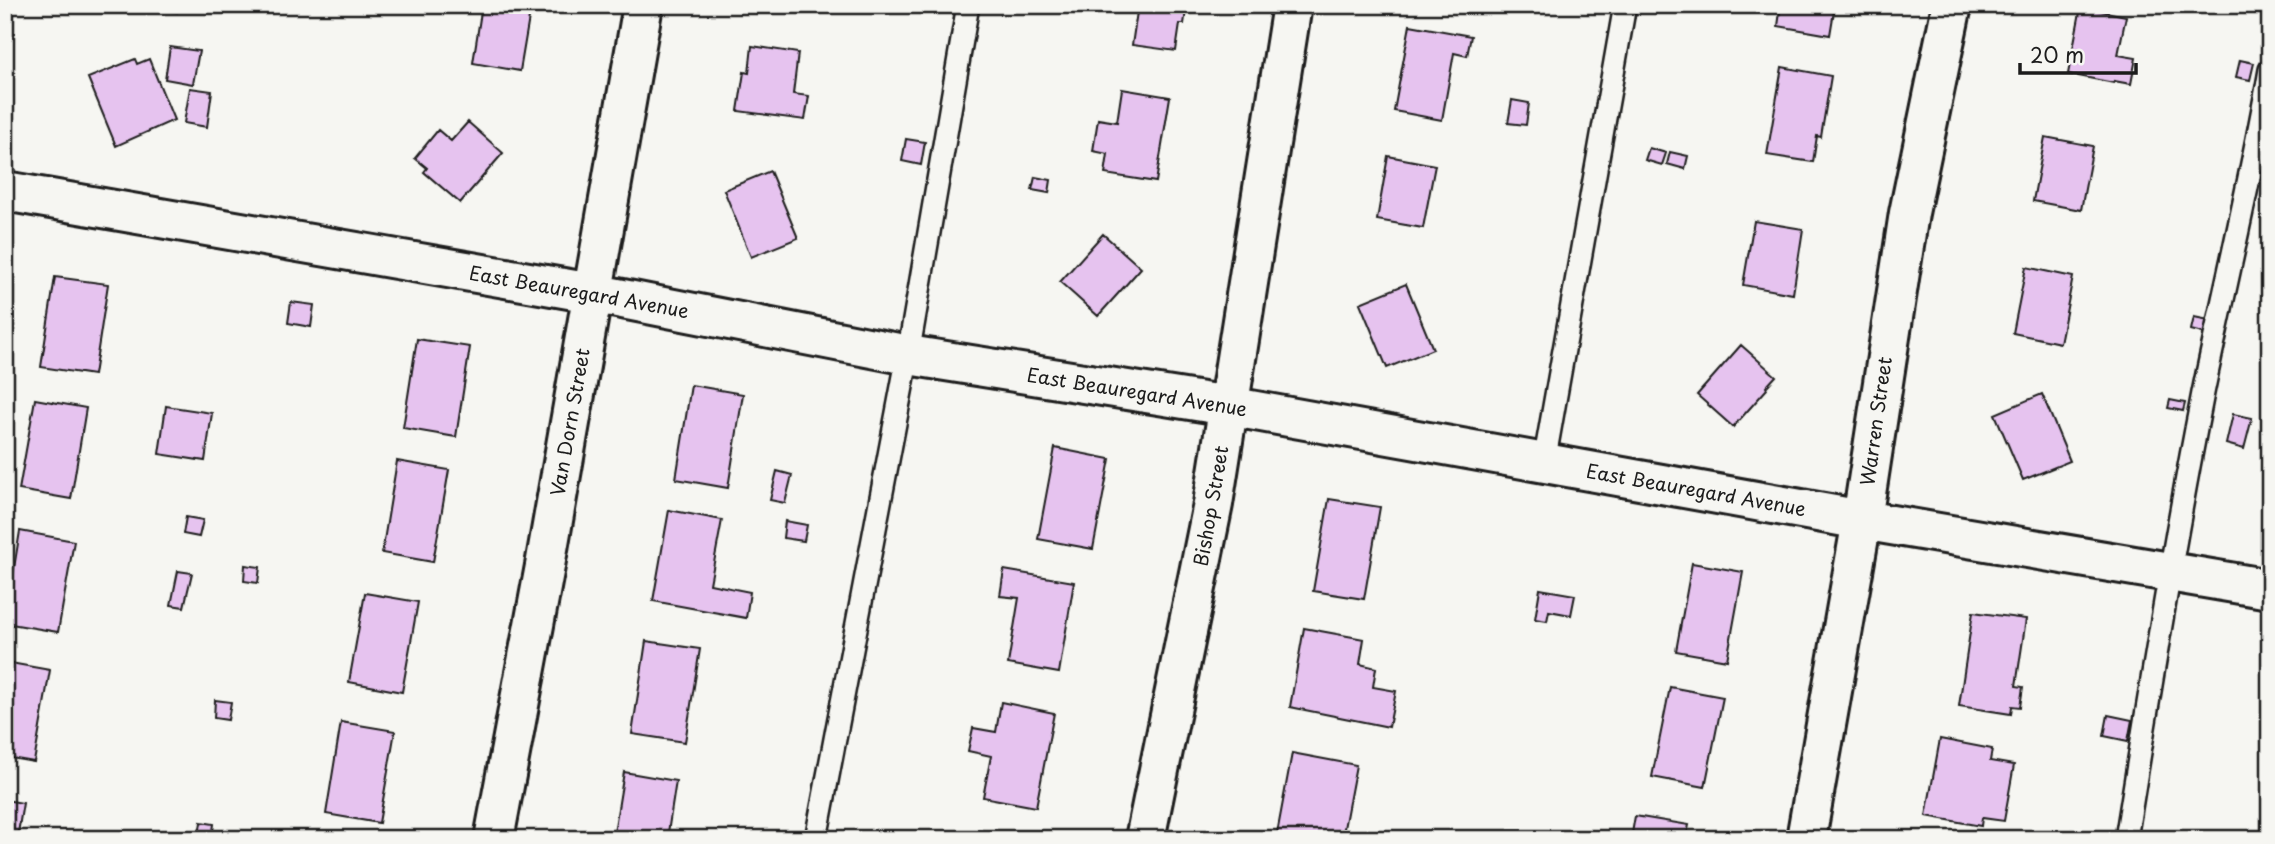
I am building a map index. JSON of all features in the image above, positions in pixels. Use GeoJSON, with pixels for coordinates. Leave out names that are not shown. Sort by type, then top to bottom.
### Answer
{"type":"FeatureCollection","features":[{"type":"Feature","properties":{"kind":"street","name":"Van Dorn Street"},"geometry":{"type":"LineString","coordinates":[[494,839],[543,580],[643,5]]}},
{"type":"Feature","properties":{"kind":"street","name":"Bishop Street"},"geometry":{"type":"LineString","coordinates":[[1145,839],[1213,504],[1292,5]]}},
{"type":"Feature","properties":{"kind":"street","name":"Warren Street"},"geometry":{"type":"LineString","coordinates":[[1806,839],[1862,520],[1909,213],[1952,5]]}},
{"type":"Feature","properties":{"kind":"street","name":"East Beauregard Avenue"},"geometry":{"type":"LineString","coordinates":[[5,191],[592,293],[908,355],[1228,406],[1862,520],[2270,589]]}},
{"type":"Feature","properties":{"kind":"lane"},"geometry":{"type":"LineString","coordinates":[[816,839],[908,355],[968,5]]}},
{"type":"Feature","properties":{"kind":"lane"},"geometry":{"type":"LineString","coordinates":[[1544,463],[1625,5]]}},
{"type":"Feature","properties":{"kind":"lane"},"geometry":{"type":"LineString","coordinates":[[2126,839],[2169,572],[2203,394],[2256,152],[2270,70]]}},
{"type":"Feature","properties":{"kind":"building"},"geometry":{"type":"Polygon","coordinates":[[[141,5],[179,5],[177,12],[141,5]]]}},
{"type":"Feature","properties":{"kind":"building"},"geometry":{"type":"Polygon","coordinates":[[[482,5],[531,6],[520,71],[473,63],[482,5]]]}},
{"type":"Feature","properties":{"kind":"building"},"geometry":{"type":"Polygon","coordinates":[[[1138,5],[1187,5],[1184,24],[1180,24],[1176,51],[1132,45],[1138,5]]]}},
{"type":"Feature","properties":{"kind":"building"},"geometry":{"type":"Polygon","coordinates":[[[1781,5],[1835,5],[1830,35],[1778,26],[1781,5]]]}},
{"type":"Feature","properties":{"kind":"building"},"geometry":{"type":"Polygon","coordinates":[[[2081,7],[2126,16],[2118,55],[2136,58],[2131,84],[2068,74],[2081,7]]]}},
{"type":"Feature","properties":{"kind":"building"},"geometry":{"type":"Polygon","coordinates":[[[1410,25],[1471,36],[1467,56],[1454,53],[1442,120],[1394,111],[1410,25]]]}},
{"type":"Feature","properties":{"kind":"building"},"geometry":{"type":"Polygon","coordinates":[[[752,46],[798,53],[793,94],[809,96],[805,120],[738,111],[744,72],[749,73],[752,46]]]}},
{"type":"Feature","properties":{"kind":"building"},"geometry":{"type":"Polygon","coordinates":[[[170,47],[199,51],[193,84],[165,79],[170,47]]]}},
{"type":"Feature","properties":{"kind":"building"},"geometry":{"type":"Polygon","coordinates":[[[135,59],[137,64],[149,59],[174,120],[116,146],[88,78],[135,59]]]}},
{"type":"Feature","properties":{"kind":"building"},"geometry":{"type":"Polygon","coordinates":[[[2240,60],[2254,63],[2250,80],[2236,77],[2240,60]]]}},
{"type":"Feature","properties":{"kind":"building"},"geometry":{"type":"Polygon","coordinates":[[[1782,67],[1831,76],[1821,137],[1817,136],[1813,162],[1767,155],[1782,67]]]}},
{"type":"Feature","properties":{"kind":"building"},"geometry":{"type":"Polygon","coordinates":[[[190,88],[212,91],[207,127],[184,123],[190,88]]]}},
{"type":"Feature","properties":{"kind":"building"},"geometry":{"type":"Polygon","coordinates":[[[1122,89],[1170,97],[1156,182],[1105,174],[1108,154],[1093,151],[1098,119],[1117,122],[1122,89]]]}},
{"type":"Feature","properties":{"kind":"building"},"geometry":{"type":"Polygon","coordinates":[[[1512,100],[1529,103],[1526,125],[1508,123],[1512,100]]]}},
{"type":"Feature","properties":{"kind":"building"},"geometry":{"type":"Polygon","coordinates":[[[468,122],[503,153],[460,203],[424,172],[427,168],[415,158],[438,130],[451,141],[468,122]]]}},
{"type":"Feature","properties":{"kind":"building"},"geometry":{"type":"Polygon","coordinates":[[[2045,137],[2093,146],[2081,210],[2033,201],[2045,137]]]}},
{"type":"Feature","properties":{"kind":"building"},"geometry":{"type":"Polygon","coordinates":[[[906,139],[925,142],[921,165],[902,161],[906,139]]]}},
{"type":"Feature","properties":{"kind":"building"},"geometry":{"type":"Polygon","coordinates":[[[1649,148],[1666,153],[1662,165],[1645,160],[1649,148]]]}},
{"type":"Feature","properties":{"kind":"building"},"geometry":{"type":"Polygon","coordinates":[[[1670,152],[1688,156],[1685,169],[1667,164],[1670,152]]]}},
{"type":"Feature","properties":{"kind":"building"},"geometry":{"type":"Polygon","coordinates":[[[1388,156],[1435,165],[1423,228],[1377,220],[1388,156]]]}},
{"type":"Feature","properties":{"kind":"building"},"geometry":{"type":"Polygon","coordinates":[[[770,171],[798,238],[751,257],[724,190],[770,171]]]}},
{"type":"Feature","properties":{"kind":"building"},"geometry":{"type":"Polygon","coordinates":[[[1035,177],[1051,180],[1049,193],[1032,190],[1035,177]]]}},
{"type":"Feature","properties":{"kind":"building"},"geometry":{"type":"Polygon","coordinates":[[[1754,221],[1803,229],[1793,294],[1743,285],[1754,221]]]}},
{"type":"Feature","properties":{"kind":"building"},"geometry":{"type":"Polygon","coordinates":[[[1103,234],[1141,268],[1098,316],[1060,282],[1103,234]]]}},
{"type":"Feature","properties":{"kind":"building"},"geometry":{"type":"Polygon","coordinates":[[[2026,267],[2073,277],[2060,343],[2013,333],[2026,267]]]}},
{"type":"Feature","properties":{"kind":"building"},"geometry":{"type":"Polygon","coordinates":[[[55,277],[108,284],[94,375],[41,367],[55,277]]]}},
{"type":"Feature","properties":{"kind":"building"},"geometry":{"type":"Polygon","coordinates":[[[1406,284],[1433,349],[1387,368],[1360,303],[1406,284]]]}},
{"type":"Feature","properties":{"kind":"building"},"geometry":{"type":"Polygon","coordinates":[[[291,302],[314,305],[311,327],[288,323],[291,302]]]}},
{"type":"Feature","properties":{"kind":"building"},"geometry":{"type":"Polygon","coordinates":[[[2194,317],[2209,320],[2206,334],[2191,330],[2194,317]]]}},
{"type":"Feature","properties":{"kind":"building"},"geometry":{"type":"Polygon","coordinates":[[[417,339],[470,347],[456,437],[403,428],[417,339]]]}},
{"type":"Feature","properties":{"kind":"building"},"geometry":{"type":"Polygon","coordinates":[[[1741,345],[1776,376],[1733,427],[1697,395],[1741,345]]]}},
{"type":"Feature","properties":{"kind":"building"},"geometry":{"type":"Polygon","coordinates":[[[691,385],[743,394],[728,488],[676,479],[691,385]]]}},
{"type":"Feature","properties":{"kind":"building"},"geometry":{"type":"Polygon","coordinates":[[[2042,394],[2070,461],[2023,480],[1995,414],[2042,394]]]}},
{"type":"Feature","properties":{"kind":"building"},"geometry":{"type":"Polygon","coordinates":[[[35,399],[86,408],[71,499],[19,490],[35,399]]]}},
{"type":"Feature","properties":{"kind":"building"},"geometry":{"type":"Polygon","coordinates":[[[2170,400],[2185,403],[2183,411],[2168,408],[2170,400]]]}},
{"type":"Feature","properties":{"kind":"building"},"geometry":{"type":"Polygon","coordinates":[[[166,406],[212,413],[205,461],[159,454],[166,406]]]}},
{"type":"Feature","properties":{"kind":"building"},"geometry":{"type":"Polygon","coordinates":[[[2233,414],[2252,418],[2244,449],[2226,444],[2233,414]]]}},
{"type":"Feature","properties":{"kind":"building"},"geometry":{"type":"Polygon","coordinates":[[[1055,448],[1110,459],[1093,549],[1038,539],[1055,448]]]}},
{"type":"Feature","properties":{"kind":"building"},"geometry":{"type":"Polygon","coordinates":[[[397,461],[449,470],[433,562],[382,553],[397,461]]]}},
{"type":"Feature","properties":{"kind":"building"},"geometry":{"type":"Polygon","coordinates":[[[777,471],[792,475],[785,503],[770,500],[777,471]]]}},
{"type":"Feature","properties":{"kind":"building"},"geometry":{"type":"Polygon","coordinates":[[[1329,499],[1380,507],[1364,599],[1313,591],[1329,499]]]}},
{"type":"Feature","properties":{"kind":"building"},"geometry":{"type":"Polygon","coordinates":[[[669,510],[722,520],[710,584],[750,592],[746,618],[653,601],[669,510]]]}},
{"type":"Feature","properties":{"kind":"building"},"geometry":{"type":"Polygon","coordinates":[[[186,517],[203,520],[199,537],[183,534],[186,517]]]}},
{"type":"Feature","properties":{"kind":"building"},"geometry":{"type":"Polygon","coordinates":[[[785,521],[807,525],[804,541],[783,538],[785,521]]]}},
{"type":"Feature","properties":{"kind":"building"},"geometry":{"type":"Polygon","coordinates":[[[20,531],[74,541],[58,632],[5,623],[20,531]]]}},
{"type":"Feature","properties":{"kind":"building"},"geometry":{"type":"Polygon","coordinates":[[[1692,563],[1743,572],[1727,660],[1676,651],[1692,563]]]}},
{"type":"Feature","properties":{"kind":"building"},"geometry":{"type":"Polygon","coordinates":[[[245,565],[260,567],[258,583],[244,581],[245,565]]]}},
{"type":"Feature","properties":{"kind":"building"},"geometry":{"type":"Polygon","coordinates":[[[1004,570],[1074,582],[1059,673],[1008,664],[1019,598],[1000,596],[1004,570]]]}},
{"type":"Feature","properties":{"kind":"building"},"geometry":{"type":"Polygon","coordinates":[[[178,571],[192,573],[184,607],[171,605],[178,571]]]}},
{"type":"Feature","properties":{"kind":"building"},"geometry":{"type":"Polygon","coordinates":[[[1540,589],[1575,595],[1571,615],[1549,611],[1547,621],[1535,619],[1540,589]]]}},
{"type":"Feature","properties":{"kind":"building"},"geometry":{"type":"Polygon","coordinates":[[[365,593],[418,602],[402,692],[349,682],[365,593]]]}},
{"type":"Feature","properties":{"kind":"building"},"geometry":{"type":"Polygon","coordinates":[[[1973,612],[2026,619],[2016,686],[2023,687],[2020,707],[2012,706],[2011,714],[1959,706],[1973,612]]]}},
{"type":"Feature","properties":{"kind":"building"},"geometry":{"type":"Polygon","coordinates":[[[1304,628],[1364,639],[1360,664],[1376,668],[1373,687],[1396,691],[1389,727],[1290,707],[1304,628]]]}},
{"type":"Feature","properties":{"kind":"building"},"geometry":{"type":"Polygon","coordinates":[[[646,641],[700,649],[685,742],[632,734],[646,641]]]}},
{"type":"Feature","properties":{"kind":"building"},"geometry":{"type":"Polygon","coordinates":[[[5,662],[50,670],[34,762],[5,757],[5,662]]]}},
{"type":"Feature","properties":{"kind":"building"},"geometry":{"type":"Polygon","coordinates":[[[1670,687],[1723,697],[1705,787],[1652,777],[1670,687]]]}},
{"type":"Feature","properties":{"kind":"building"},"geometry":{"type":"Polygon","coordinates":[[[215,700],[231,702],[228,720],[214,718],[215,700]]]}},
{"type":"Feature","properties":{"kind":"building"},"geometry":{"type":"Polygon","coordinates":[[[1001,702],[1054,713],[1036,807],[983,797],[991,756],[968,751],[973,728],[996,732],[1001,702]]]}},
{"type":"Feature","properties":{"kind":"building"},"geometry":{"type":"Polygon","coordinates":[[[2108,715],[2132,720],[2128,741],[2104,736],[2108,715]]]}},
{"type":"Feature","properties":{"kind":"building"},"geometry":{"type":"Polygon","coordinates":[[[341,722],[395,731],[379,823],[326,814],[341,722]]]}},
{"type":"Feature","properties":{"kind":"building"},"geometry":{"type":"Polygon","coordinates":[[[1940,739],[1992,749],[1990,761],[2014,765],[2004,821],[1982,818],[1981,826],[1926,816],[1940,739]]]}},
{"type":"Feature","properties":{"kind":"building"},"geometry":{"type":"Polygon","coordinates":[[[1292,753],[1356,765],[1342,839],[1276,839],[1292,753]]]}},
{"type":"Feature","properties":{"kind":"building"},"geometry":{"type":"Polygon","coordinates":[[[624,772],[676,781],[667,839],[613,839],[624,772]]]}},
{"type":"Feature","properties":{"kind":"building"},"geometry":{"type":"Polygon","coordinates":[[[5,800],[23,803],[17,839],[5,839],[5,800]]]}},
{"type":"Feature","properties":{"kind":"building"},"geometry":{"type":"Polygon","coordinates":[[[1635,816],[1689,825],[1686,839],[1631,839],[1635,816]]]}},
{"type":"Feature","properties":{"kind":"building"},"geometry":{"type":"Polygon","coordinates":[[[201,822],[214,824],[212,838],[199,836],[201,822]]]}},
{"type":"Feature","properties":{"kind":"building"},"geometry":{"type":"Polygon","coordinates":[[[2072,830],[2111,839],[2070,839],[2072,830]]]}}]}
